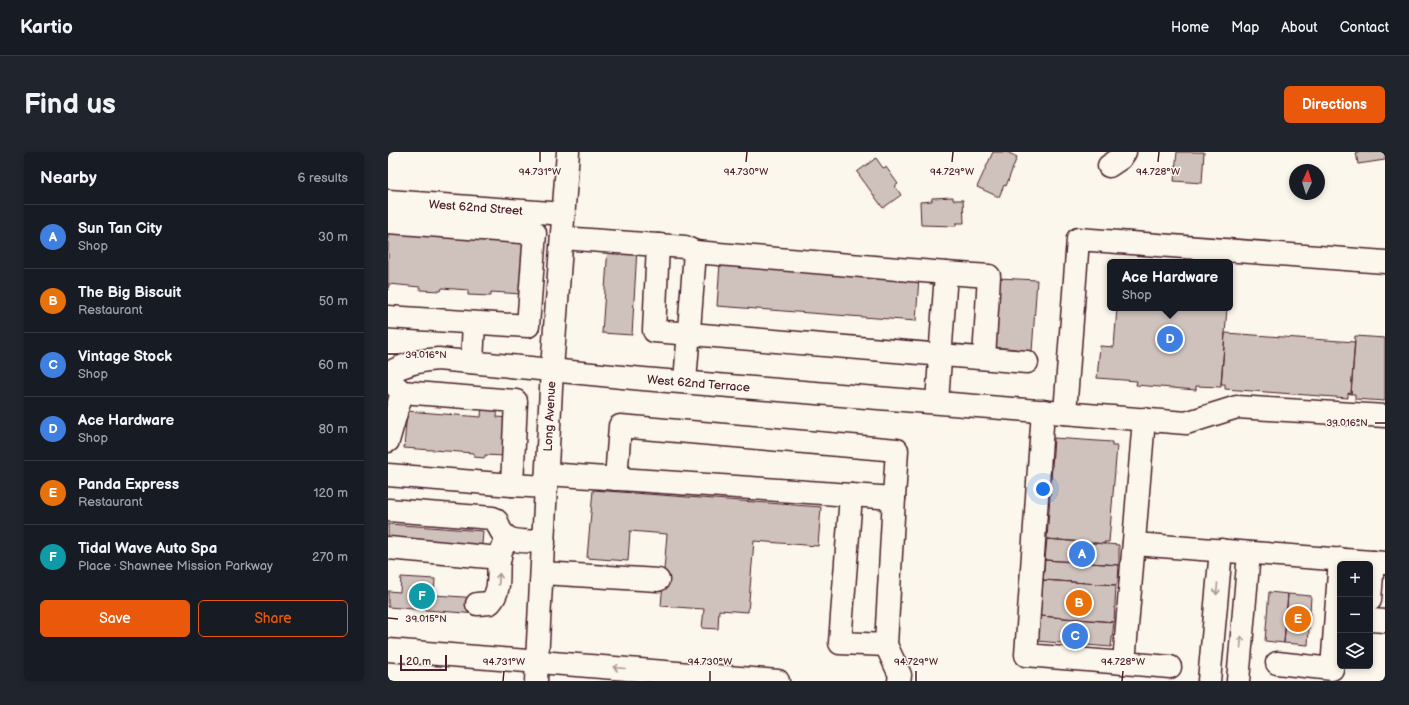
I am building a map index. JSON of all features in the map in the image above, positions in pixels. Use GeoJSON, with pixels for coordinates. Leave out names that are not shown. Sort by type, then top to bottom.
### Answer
{"type":"FeatureCollection","features":[{"type":"Feature","properties":{"kind":"main road","name":"Long Avenue"},"geometry":{"type":"LineString","coordinates":[[537,671],[552,369],[568,152]]}},
{"type":"Feature","properties":{"kind":"main road"},"geometry":{"type":"LineString","coordinates":[[1108,166],[1121,158],[1125,152]]}},
{"type":"Feature","properties":{"kind":"main road","name":"West 62nd Street"},"geometry":{"type":"LineString","coordinates":[[388,201],[564,214]]}},
{"type":"Feature","properties":{"kind":"main road"},"geometry":{"type":"LineString","coordinates":[[388,222],[535,233],[528,326],[388,317]]}},
{"type":"Feature","properties":{"kind":"main road"},"geometry":{"type":"LineString","coordinates":[[562,238],[685,247],[695,252],[989,276],[984,358]]}},
{"type":"Feature","properties":{"kind":"main road"},"geometry":{"type":"LineString","coordinates":[[1065,412],[1078,239],[1385,262]]}},
{"type":"Feature","properties":{"kind":"main road"},"geometry":{"type":"LineString","coordinates":[[658,245],[654,331],[1027,362]]}},
{"type":"Feature","properties":{"kind":"main road"},"geometry":{"type":"LineString","coordinates":[[685,382],[695,252]]}},
{"type":"Feature","properties":{"kind":"main road"},"geometry":{"type":"LineString","coordinates":[[937,402],[946,273]]}},
{"type":"Feature","properties":{"kind":"main road"},"geometry":{"type":"LineString","coordinates":[[472,362],[474,323]]}},
{"type":"Feature","properties":{"kind":"main road","name":"West 62nd Terrace"},"geometry":{"type":"LineString","coordinates":[[388,373],[404,364],[422,360],[472,362],[685,382],[1186,423],[1237,407],[1385,416]]}},
{"type":"Feature","properties":{"kind":"main road"},"geometry":{"type":"LineString","coordinates":[[388,441],[395,385],[516,401],[512,485]]}},
{"type":"Feature","properties":{"kind":"main road"},"geometry":{"type":"LineString","coordinates":[[1042,411],[1026,655],[1170,667]]}},
{"type":"Feature","properties":{"kind":"main road"},"geometry":{"type":"LineString","coordinates":[[1124,663],[1144,419]]}},
{"type":"Feature","properties":{"kind":"main road"},"geometry":{"type":"LineString","coordinates":[[616,479],[620,426],[897,450],[886,645],[900,674],[899,681]]}},
{"type":"Feature","properties":{"kind":"main road"},"geometry":{"type":"LineString","coordinates":[[388,475],[512,485],[547,481],[616,479],[894,498]]}},
{"type":"Feature","properties":{"kind":"main road"},"geometry":{"type":"LineString","coordinates":[[851,494],[840,643],[886,645]]}},
{"type":"Feature","properties":{"kind":"main road"},"geometry":{"type":"LineString","coordinates":[[388,510],[492,518],[498,521],[504,548],[500,583],[497,594],[490,603],[478,604]]}},
{"type":"Feature","properties":{"kind":"main road"},"geometry":{"type":"LineString","coordinates":[[388,518],[470,525],[477,517]]}},
{"type":"Feature","properties":{"kind":"main road"},"geometry":{"type":"LineString","coordinates":[[388,548],[504,548],[544,542]]}},
{"type":"Feature","properties":{"kind":"main road"},"geometry":{"type":"LineString","coordinates":[[1134,544],[1379,563],[1371,597]]}},
{"type":"Feature","properties":{"kind":"main road"},"geometry":{"type":"LineString","coordinates":[[1209,681],[1221,550]]}},
{"type":"Feature","properties":{"kind":"main road"},"geometry":{"type":"LineString","coordinates":[[1238,681],[1249,552]]}},
{"type":"Feature","properties":{"kind":"main road"},"geometry":{"type":"LineString","coordinates":[[1277,663],[1332,669],[1340,559]]}},
{"type":"Feature","properties":{"kind":"main road"},"geometry":{"type":"LineString","coordinates":[[542,573],[658,580]]}},
{"type":"Feature","properties":{"kind":"main road"},"geometry":{"type":"LineString","coordinates":[[1373,620],[1385,621]]}},
{"type":"Feature","properties":{"kind":"main road"},"geometry":{"type":"LineString","coordinates":[[388,650],[537,671],[778,681]]}},
{"type":"Feature","properties":{"kind":"building"},"geometry":{"type":"Polygon","coordinates":[[[993,152],[1007,152],[1017,157],[1006,186],[1004,185],[999,197],[977,187],[993,152]]]}},
{"type":"Feature","properties":{"kind":"building"},"geometry":{"type":"Polygon","coordinates":[[[1177,152],[1204,152],[1202,183],[1174,181],[1177,152]]]}},
{"type":"Feature","properties":{"kind":"building"},"geometry":{"type":"Polygon","coordinates":[[[1356,152],[1385,152],[1385,160],[1358,164],[1356,152]]]}},
{"type":"Feature","properties":{"kind":"building"},"geometry":{"type":"Polygon","coordinates":[[[876,158],[883,168],[886,167],[898,184],[895,186],[901,195],[883,208],[857,172],[876,158]]]}},
{"type":"Feature","properties":{"kind":"building"},"geometry":{"type":"Polygon","coordinates":[[[953,197],[953,200],[963,200],[964,223],[956,223],[956,226],[921,225],[920,202],[932,201],[932,198],[953,197]]]}},
{"type":"Feature","properties":{"kind":"building"},"geometry":{"type":"Polygon","coordinates":[[[388,229],[525,239],[522,294],[491,292],[491,296],[468,295],[468,290],[442,288],[441,291],[420,290],[420,287],[389,284],[388,290],[388,229]]]}},
{"type":"Feature","properties":{"kind":"building"},"geometry":{"type":"Polygon","coordinates":[[[608,247],[637,249],[632,335],[602,333],[608,247]]]}},
{"type":"Feature","properties":{"kind":"building"},"geometry":{"type":"Polygon","coordinates":[[[720,263],[919,277],[916,321],[717,306],[720,263]]]}},
{"type":"Feature","properties":{"kind":"building"},"geometry":{"type":"Polygon","coordinates":[[[998,278],[1037,280],[1032,352],[994,349],[998,278]]]}},
{"type":"Feature","properties":{"kind":"building"},"geometry":{"type":"Polygon","coordinates":[[[1117,311],[1227,311],[1221,387],[1196,386],[1196,390],[1136,385],[1137,381],[1097,378],[1100,346],[1114,347],[1117,311]]]}},
{"type":"Feature","properties":{"kind":"building"},"geometry":{"type":"Polygon","coordinates":[[[1225,333],[1355,342],[1351,394],[1348,393],[1348,398],[1225,389],[1225,384],[1221,384],[1225,333]]]}},
{"type":"Feature","properties":{"kind":"building"},"geometry":{"type":"Polygon","coordinates":[[[1355,336],[1385,338],[1385,401],[1355,399],[1355,394],[1351,394],[1355,336]]]}},
{"type":"Feature","properties":{"kind":"building"},"geometry":{"type":"Polygon","coordinates":[[[482,404],[498,405],[497,417],[508,418],[505,456],[485,455],[485,458],[474,457],[474,453],[404,448],[407,411],[481,417],[482,404]]]}},
{"type":"Feature","properties":{"kind":"building"},"geometry":{"type":"Polygon","coordinates":[[[1054,438],[1112,442],[1112,446],[1117,446],[1109,542],[1104,542],[1105,544],[1047,539],[1054,438]]]}},
{"type":"Feature","properties":{"kind":"building"},"geometry":{"type":"Polygon","coordinates":[[[593,490],[821,507],[818,546],[754,541],[748,612],[719,610],[718,629],[702,628],[704,609],[661,606],[667,534],[630,531],[628,561],[587,558],[593,490]]]}},
{"type":"Feature","properties":{"kind":"building"},"geometry":{"type":"Polygon","coordinates":[[[388,524],[483,531],[482,545],[388,538],[388,524]]]}},
{"type":"Feature","properties":{"kind":"building"},"geometry":{"type":"Polygon","coordinates":[[[1047,539],[1119,545],[1119,565],[1045,560],[1047,539]]]}},
{"type":"Feature","properties":{"kind":"building"},"geometry":{"type":"Polygon","coordinates":[[[1045,560],[1119,565],[1118,582],[1116,585],[1043,580],[1045,560]]]}},
{"type":"Feature","properties":{"kind":"building"},"geometry":{"type":"Polygon","coordinates":[[[401,577],[435,579],[434,595],[478,598],[477,614],[388,607],[388,591],[400,592],[401,577]]]}},
{"type":"Feature","properties":{"kind":"building"},"geometry":{"type":"Polygon","coordinates":[[[1043,580],[1116,585],[1114,622],[1040,616],[1043,580]]]}},
{"type":"Feature","properties":{"kind":"building"},"geometry":{"type":"Polygon","coordinates":[[[1269,592],[1288,594],[1284,643],[1265,641],[1269,592]]]}},
{"type":"Feature","properties":{"kind":"building"},"geometry":{"type":"Polygon","coordinates":[[[1288,594],[1311,596],[1308,645],[1284,643],[1288,594]]]}},
{"type":"Feature","properties":{"kind":"building"},"geometry":{"type":"Polygon","coordinates":[[[1040,616],[1114,622],[1111,647],[1036,641],[1040,616]]]}},
{"type":"Feature","properties":{"kind":"place","name":"Ace Hardware"},"geometry":{"type":"Point","coordinates":[1170,339]}},
{"type":"Feature","properties":{"kind":"place","name":"Sun Tan City"},"geometry":{"type":"Point","coordinates":[1082,554]}},
{"type":"Feature","properties":{"kind":"place","name":"Tidal Wave Auto Spa"},"geometry":{"type":"Point","coordinates":[422,596]}},
{"type":"Feature","properties":{"kind":"place","name":"The Big Biscuit"},"geometry":{"type":"Point","coordinates":[1079,603]}},
{"type":"Feature","properties":{"kind":"place","name":"Panda Express"},"geometry":{"type":"Point","coordinates":[1298,619]}},
{"type":"Feature","properties":{"kind":"place","name":"Vintage Stock"},"geometry":{"type":"Point","coordinates":[1075,636]}}]}
